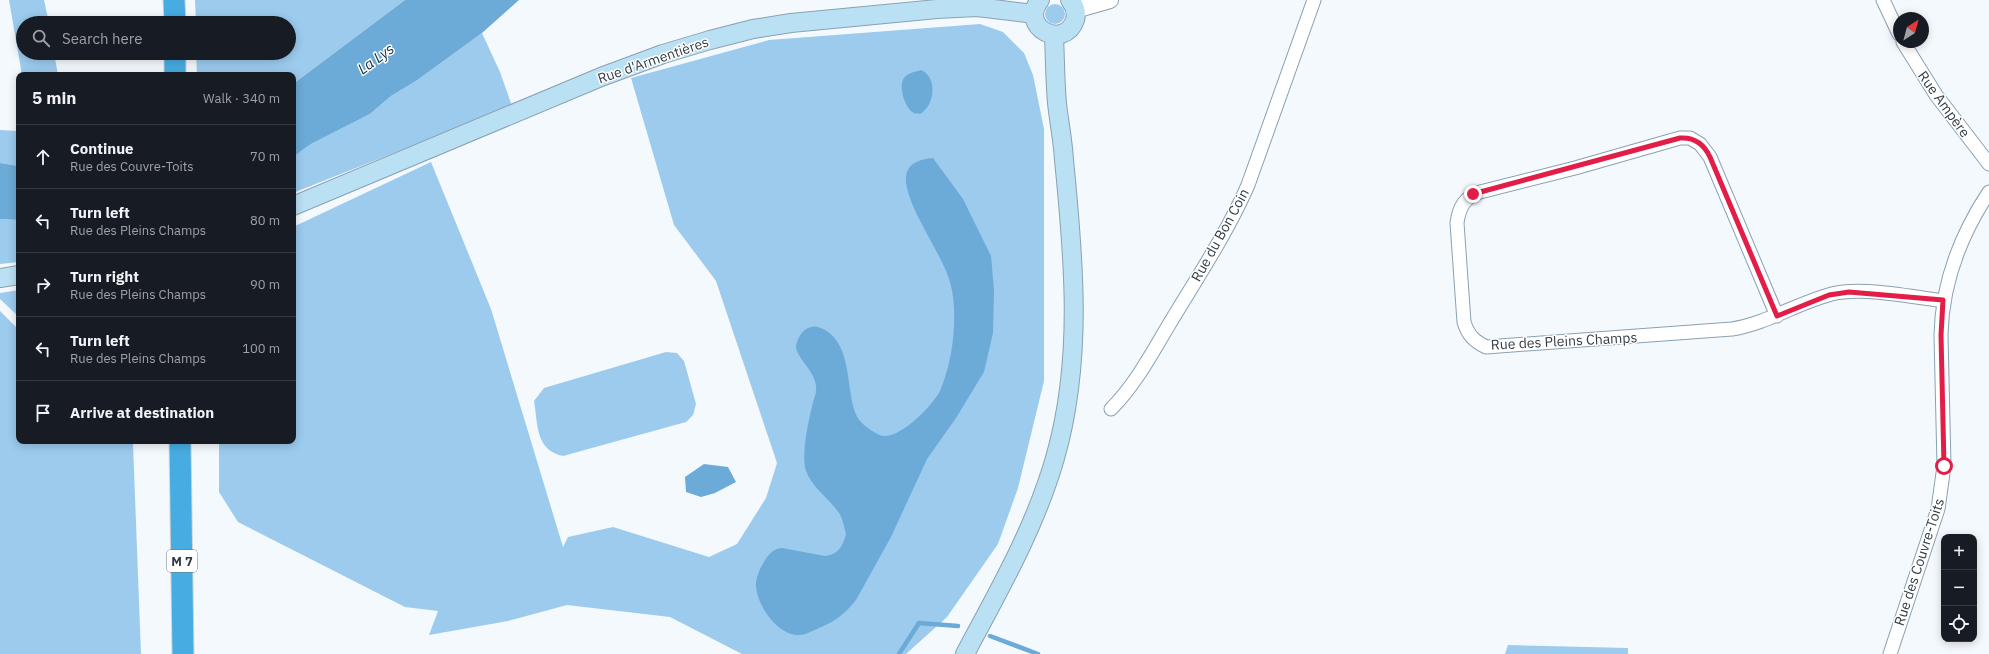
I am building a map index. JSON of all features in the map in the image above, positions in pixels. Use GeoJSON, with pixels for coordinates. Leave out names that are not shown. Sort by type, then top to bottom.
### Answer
{"type":"FeatureCollection","features":[{"type":"Feature","properties":{"kind":"highway"},"geometry":{"type":"LineString","coordinates":[[174,0],[175,16]]}},
{"type":"Feature","properties":{"kind":"highway"},"geometry":{"type":"LineString","coordinates":[[175,60],[175,72]]}},
{"type":"Feature","properties":{"kind":"highway","name":"M 7"},"geometry":{"type":"LineString","coordinates":[[180,444],[183,654]]}},
{"type":"Feature","properties":{"kind":"main road"},"geometry":{"type":"LineString","coordinates":[[1037,7],[1036,24],[1040,29],[1054,35],[1065,32],[1071,28],[1076,17],[1073,5]]}},
{"type":"Feature","properties":{"kind":"main road","name":"Rue d'Armentières"},"geometry":{"type":"LineString","coordinates":[[296,205],[582,85],[663,54],[732,34],[771,26],[914,6],[1037,7]]}},
{"type":"Feature","properties":{"kind":"main road"},"geometry":{"type":"LineString","coordinates":[[965,654],[1022,547],[1037,513],[1055,458],[1069,391],[1074,346],[1074,296],[1065,164],[1057,102],[1054,35]]}},
{"type":"Feature","properties":{"kind":"main road"},"geometry":{"type":"LineString","coordinates":[[0,278],[16,275]]}},
{"type":"Feature","properties":{"kind":"street"},"geometry":{"type":"LineString","coordinates":[[1073,5],[1110,0]]}},
{"type":"Feature","properties":{"kind":"street","name":"Rue du Bon Coin"},"geometry":{"type":"LineString","coordinates":[[1111,409],[1121,398],[1139,372],[1238,207],[1248,184],[1314,0]]}},
{"type":"Feature","properties":{"kind":"street"},"geometry":{"type":"LineString","coordinates":[[1883,0],[1893,21]]}},
{"type":"Feature","properties":{"kind":"street","name":"Rue Ampère"},"geometry":{"type":"LineString","coordinates":[[1907,48],[1936,95],[1989,164]]}},
{"type":"Feature","properties":{"kind":"street","name":"Rue des Pleins Champs"},"geometry":{"type":"LineString","coordinates":[[1777,316],[1707,152],[1700,144],[1690,138],[1672,140],[1575,168],[1480,192],[1469,196],[1459,210],[1456,223],[1464,322],[1466,329],[1474,340],[1486,346],[1722,331],[1744,327],[1777,316],[1829,295],[1849,292],[1943,300]]}},
{"type":"Feature","properties":{"kind":"street","name":"Rue des Couvre-Toits"},"geometry":{"type":"LineString","coordinates":[[1890,654],[1938,509],[1942,487],[1944,466],[1941,335],[1943,300],[1957,250],[1972,220],[1989,192]]}},
{"type":"Feature","properties":{"kind":"shaded area"},"geometry":{"type":"Polygon","coordinates":[[[9,0],[44,0],[47,16],[16,16],[16,40],[9,0]]]}},
{"type":"Feature","properties":{"kind":"shaded area"},"geometry":{"type":"Polygon","coordinates":[[[195,0],[405,0],[296,82],[296,72],[197,72],[196,60],[296,60],[296,16],[196,16],[195,0]]]}},
{"type":"Feature","properties":{"kind":"shaded area"},"geometry":{"type":"Polygon","coordinates":[[[1051,4],[1059,4],[1065,10],[1065,18],[1059,24],[1051,24],[1045,18],[1045,10],[1051,4]]]}},
{"type":"Feature","properties":{"kind":"shaded area"},"geometry":{"type":"Polygon","coordinates":[[[980,24],[1003,32],[1024,53],[1033,75],[1044,129],[1044,381],[1018,488],[998,544],[947,617],[906,654],[742,654],[670,617],[567,605],[508,621],[429,635],[438,611],[405,607],[238,522],[219,492],[219,444],[296,444],[296,226],[431,162],[491,309],[563,547],[568,537],[613,527],[709,557],[737,544],[766,498],[777,463],[716,281],[674,225],[631,78],[769,40],[980,24]]]}},
{"type":"Feature","properties":{"kind":"shaded area"},"geometry":{"type":"Polygon","coordinates":[[[482,33],[500,72],[512,106],[296,192],[296,155],[311,144],[370,114],[391,96],[416,81],[482,33]]]}},
{"type":"Feature","properties":{"kind":"shaded area"},"geometry":{"type":"Polygon","coordinates":[[[19,60],[55,60],[57,72],[21,72],[19,60]]]}},
{"type":"Feature","properties":{"kind":"shaded area"},"geometry":{"type":"Polygon","coordinates":[[[0,130],[16,131],[16,166],[0,163],[0,130]]]}},
{"type":"Feature","properties":{"kind":"shaded area"},"geometry":{"type":"Polygon","coordinates":[[[0,219],[16,220],[16,262],[0,264],[0,219]]]}},
{"type":"Feature","properties":{"kind":"shaded area"},"geometry":{"type":"Polygon","coordinates":[[[16,290],[16,314],[0,299],[0,293],[16,290]]]}},
{"type":"Feature","properties":{"kind":"shaded area"},"geometry":{"type":"Polygon","coordinates":[[[0,311],[16,327],[16,444],[133,444],[141,654],[0,654],[0,311]]]}},
{"type":"Feature","properties":{"kind":"shaded area"},"geometry":{"type":"Polygon","coordinates":[[[666,352],[677,353],[684,361],[696,404],[693,415],[686,422],[563,456],[554,453],[547,448],[540,435],[534,401],[544,388],[666,352]]]}},
{"type":"Feature","properties":{"kind":"shaded area"},"geometry":{"type":"Polygon","coordinates":[[[1508,645],[1628,648],[1628,654],[1505,654],[1508,645]]]}},
{"type":"Feature","properties":{"kind":"water","name":"La Lys"},"geometry":{"type":"Polygon","coordinates":[[[405,0],[519,0],[482,33],[416,81],[391,96],[370,114],[311,144],[296,155],[296,82],[405,0]]]}},
{"type":"Feature","properties":{"kind":"water"},"geometry":{"type":"Polygon","coordinates":[[[921,70],[930,79],[932,92],[929,105],[920,114],[911,111],[905,102],[902,92],[902,82],[906,76],[921,70]]]}},
{"type":"Feature","properties":{"kind":"water"},"geometry":{"type":"Polygon","coordinates":[[[933,158],[963,199],[991,256],[994,290],[993,333],[984,372],[956,418],[927,459],[891,537],[856,600],[839,617],[829,623],[811,632],[800,635],[791,634],[783,630],[769,617],[759,600],[756,583],[762,565],[772,552],[776,549],[782,548],[825,556],[833,554],[839,549],[846,534],[839,513],[813,483],[806,471],[804,457],[806,439],[816,386],[815,380],[797,350],[797,342],[804,330],[812,327],[821,328],[833,336],[840,347],[845,360],[852,402],[856,414],[864,425],[883,436],[898,432],[907,427],[930,405],[936,397],[945,378],[951,352],[954,325],[953,296],[946,270],[911,201],[907,188],[906,177],[909,168],[912,165],[924,159],[933,158]]]}},
{"type":"Feature","properties":{"kind":"water"},"geometry":{"type":"Polygon","coordinates":[[[0,163],[16,166],[16,220],[0,219],[0,163]]]}},
{"type":"Feature","properties":{"kind":"water"},"geometry":{"type":"Polygon","coordinates":[[[704,464],[728,467],[736,482],[715,493],[701,497],[686,492],[685,477],[704,464]]]}},
{"type":"Feature","properties":{"kind":"waterway"},"geometry":{"type":"LineString","coordinates":[[899,654],[919,623],[958,626]]}},
{"type":"Feature","properties":{"kind":"waterway"},"geometry":{"type":"LineString","coordinates":[[990,636],[1038,654]]}},
{"type":"Feature","properties":{"kind":"route"},"geometry":{"type":"LineString","coordinates":[[1473,194],[1575,168],[1680,138],[1690,138],[1700,144],[1710,157],[1777,316],[1836,293],[1857,291],[1943,300],[1941,335],[1944,466]]}}]}
